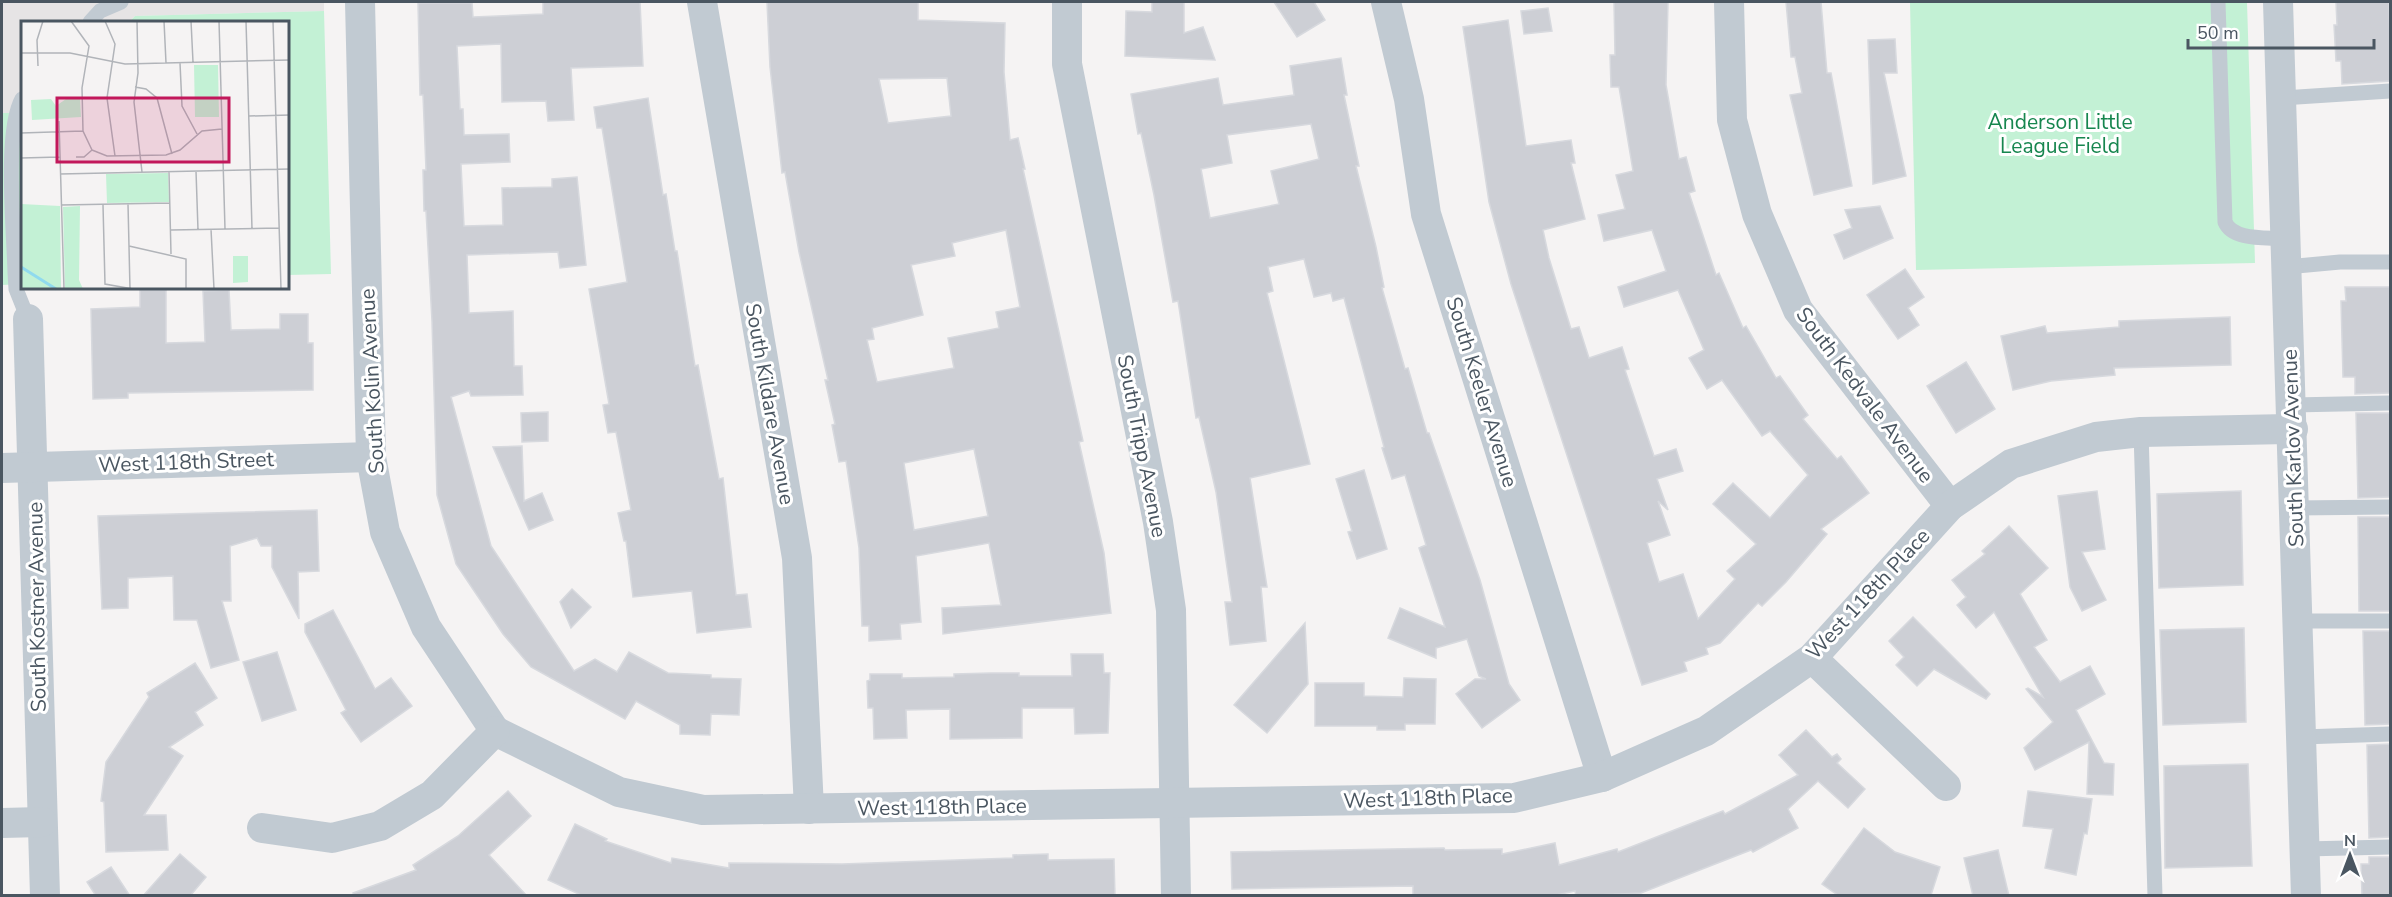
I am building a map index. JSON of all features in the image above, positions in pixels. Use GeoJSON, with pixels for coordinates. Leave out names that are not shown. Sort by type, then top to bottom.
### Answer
{"type":"FeatureCollection","features":[{"type":"Feature","properties":{"kind":"street","name":"South Kolin Avenue"},"geometry":{"type":"LineString","coordinates":[[360,2],[371,458],[385,532],[426,627],[495,731]]}},
{"type":"Feature","properties":{"kind":"street","name":"South Kildare Avenue"},"geometry":{"type":"LineString","coordinates":[[702,2],[797,558],[809,809]]}},
{"type":"Feature","properties":{"kind":"street","name":"South Tripp Avenue"},"geometry":{"type":"LineString","coordinates":[[1067,2],[1067,64],[1158,522],[1171,610],[1176,896]]}},
{"type":"Feature","properties":{"kind":"street","name":"South Keeler Avenue"},"geometry":{"type":"LineString","coordinates":[[1386,2],[1409,99],[1426,214],[1602,777]]}},
{"type":"Feature","properties":{"kind":"street","name":"South Kedvale Avenue"},"geometry":{"type":"LineString","coordinates":[[1729,2],[1732,120],[1757,214],[1798,310],[1950,506]]}},
{"type":"Feature","properties":{"kind":"street","name":"South Karlov Avenue"},"geometry":{"type":"LineString","coordinates":[[2278,2],[2307,896]]}},
{"type":"Feature","properties":{"kind":"street","name":"South Kostner Avenue"},"geometry":{"type":"LineString","coordinates":[[28,319],[45,896]]}},
{"type":"Feature","properties":{"kind":"street","name":"West 118th Place"},"geometry":{"type":"LineString","coordinates":[[495,731],[619,792],[703,810],[1514,798],[1602,777],[1706,731],[1812,658],[1950,506],[2011,464],[2096,437],[2293,417]]}},
{"type":"Feature","properties":{"kind":"street","name":"West 118th Street"},"geometry":{"type":"LineString","coordinates":[[2,468],[371,458]]}},
{"type":"Feature","properties":{"kind":"street"},"geometry":{"type":"LineString","coordinates":[[1812,658],[1946,786]]}},
{"type":"Feature","properties":{"kind":"street"},"geometry":{"type":"LineString","coordinates":[[261,828],[332,838],[380,826],[432,795],[495,731]]}},
{"type":"Feature","properties":{"kind":"street"},"geometry":{"type":"LineString","coordinates":[[2,824],[42,822]]}},
{"type":"Feature","properties":{"kind":"lane"},"geometry":{"type":"LineString","coordinates":[[91,21],[100,11],[121,2]]}},
{"type":"Feature","properties":{"kind":"lane"},"geometry":{"type":"LineString","coordinates":[[2218,2],[2225,222],[2229,230],[2286,253],[2340,262],[2391,262]]}},
{"type":"Feature","properties":{"kind":"lane"},"geometry":{"type":"LineString","coordinates":[[2281,98],[2391,91]]}},
{"type":"Feature","properties":{"kind":"lane"},"geometry":{"type":"LineString","coordinates":[[21,101],[16,110],[13,148],[15,272],[16,290],[28,319]]}},
{"type":"Feature","properties":{"kind":"lane"},"geometry":{"type":"LineString","coordinates":[[2293,417],[2391,403]]}},
{"type":"Feature","properties":{"kind":"lane"},"geometry":{"type":"LineString","coordinates":[[2141,432],[2155,896]]}},
{"type":"Feature","properties":{"kind":"lane"},"geometry":{"type":"LineString","coordinates":[[2295,507],[2391,507]]}},
{"type":"Feature","properties":{"kind":"lane"},"geometry":{"type":"LineString","coordinates":[[2299,621],[2391,621]]}},
{"type":"Feature","properties":{"kind":"lane"},"geometry":{"type":"LineString","coordinates":[[2302,737],[2391,734]]}},
{"type":"Feature","properties":{"kind":"lane"},"geometry":{"type":"LineString","coordinates":[[2305,849],[2391,847]]}},
{"type":"Feature","properties":{"kind":"shaded area"},"geometry":{"type":"Polygon","coordinates":[[[2,2],[324,2],[324,11],[135,16],[130,21],[21,21],[21,113],[2,113],[2,2]]]}},
{"type":"Feature","properties":{"kind":"green space","name":"Anderson Little League Field"},"geometry":{"type":"Polygon","coordinates":[[[1910,2],[2247,2],[2255,263],[1916,270],[1910,2]]]}},
{"type":"Feature","properties":{"kind":"green space"},"geometry":{"type":"Polygon","coordinates":[[[324,11],[331,274],[290,275],[290,21],[130,21],[135,16],[324,11]]]}},
{"type":"Feature","properties":{"kind":"green space"},"geometry":{"type":"Polygon","coordinates":[[[2,113],[21,113],[21,284],[2,285],[2,113]]]}},
{"type":"Feature","properties":{"kind":"building"},"geometry":{"type":"Polygon","coordinates":[[[543,2],[640,2],[643,66],[571,68],[574,120],[548,121],[546,101],[502,102],[501,44],[457,46],[460,109],[463,109],[464,135],[509,134],[510,162],[461,164],[464,226],[503,225],[502,188],[552,187],[552,179],[577,177],[586,265],[560,268],[558,252],[467,255],[469,313],[513,311],[514,366],[522,366],[523,395],[471,396],[469,391],[451,397],[491,546],[574,671],[595,659],[617,672],[629,652],[668,673],[741,679],[739,715],[711,714],[710,735],[680,734],[680,725],[636,701],[625,719],[531,667],[503,634],[456,564],[437,495],[432,321],[426,211],[424,211],[423,170],[426,170],[423,95],[420,95],[418,3],[472,3],[473,17],[543,14],[543,2]]]}},
{"type":"Feature","properties":{"kind":"building"},"geometry":{"type":"Polygon","coordinates":[[[767,2],[918,2],[918,20],[1005,23],[1004,72],[1010,140],[1018,138],[1025,169],[1023,169],[1083,441],[1079,442],[1104,553],[1111,613],[943,634],[942,608],[1001,605],[989,543],[916,556],[921,622],[900,624],[901,639],[869,641],[869,626],[862,626],[859,548],[846,461],[839,462],[832,425],[835,424],[825,380],[828,380],[799,252],[785,172],[782,173],[770,67],[767,2]],[[947,78],[879,79],[888,123],[951,116],[947,78]],[[1006,230],[952,243],[955,256],[911,265],[923,315],[872,328],[874,339],[867,340],[877,382],[954,368],[948,338],[999,328],[996,312],[1020,307],[1006,230]],[[974,449],[904,463],[914,530],[988,516],[974,449]]]}},
{"type":"Feature","properties":{"kind":"building"},"geometry":{"type":"Polygon","coordinates":[[[1152,2],[1184,2],[1184,33],[1203,27],[1215,60],[1125,56],[1126,11],[1152,12],[1152,2]]]}},
{"type":"Feature","properties":{"kind":"building"},"geometry":{"type":"Polygon","coordinates":[[[1274,2],[1314,2],[1325,20],[1297,37],[1274,2]]]}},
{"type":"Feature","properties":{"kind":"building"},"geometry":{"type":"Polygon","coordinates":[[[1614,2],[1668,2],[1666,85],[1679,159],[1686,157],[1695,191],[1689,193],[1716,275],[1719,273],[1743,328],[1746,326],[1776,378],[1780,376],[1808,415],[1803,419],[1837,459],[1841,456],[1869,493],[1821,529],[1827,534],[1786,582],[1762,606],[1758,603],[1720,643],[1706,648],[1708,654],[1684,662],[1687,671],[1642,685],[1511,284],[1489,202],[1463,27],[1508,20],[1526,146],[1571,140],[1575,163],[1571,163],[1585,219],[1543,230],[1549,258],[1571,329],[1579,327],[1589,358],[1622,347],[1629,369],[1625,370],[1654,456],[1676,449],[1683,471],[1657,479],[1668,510],[1658,501],[1670,535],[1647,543],[1659,582],[1683,574],[1698,619],[1735,579],[1727,571],[1756,544],[1713,504],[1733,483],[1770,518],[1808,475],[1770,431],[1762,436],[1722,380],[1707,389],[1689,358],[1704,350],[1678,290],[1624,307],[1618,287],[1666,271],[1652,230],[1604,241],[1598,215],[1625,209],[1616,175],[1633,171],[1619,87],[1611,87],[1610,55],[1615,55],[1614,2]]]}},
{"type":"Feature","properties":{"kind":"building"},"geometry":{"type":"Polygon","coordinates":[[[1786,2],[1821,2],[1827,73],[1831,73],[1852,186],[1814,195],[1790,95],[1802,93],[1795,57],[1791,57],[1786,2]]]}},
{"type":"Feature","properties":{"kind":"building"},"geometry":{"type":"Polygon","coordinates":[[[2336,2],[2389,2],[2391,81],[2342,84],[2341,61],[2336,61],[2334,25],[2337,25],[2336,2]]]}},
{"type":"Feature","properties":{"kind":"building"},"geometry":{"type":"Polygon","coordinates":[[[1548,8],[1552,31],[1524,34],[1521,11],[1548,8]]]}},
{"type":"Feature","properties":{"kind":"building"},"geometry":{"type":"Polygon","coordinates":[[[1895,39],[1897,73],[1884,73],[1906,176],[1873,184],[1868,40],[1895,39]]]}},
{"type":"Feature","properties":{"kind":"building"},"geometry":{"type":"Polygon","coordinates":[[[1341,58],[1347,95],[1344,95],[1359,166],[1356,166],[1376,247],[1384,287],[1382,288],[1405,369],[1408,368],[1427,433],[1429,433],[1480,580],[1509,684],[1520,700],[1482,728],[1456,694],[1475,679],[1486,679],[1479,676],[1467,639],[1436,648],[1436,658],[1388,638],[1400,608],[1445,627],[1419,548],[1426,545],[1405,475],[1392,479],[1382,448],[1384,447],[1344,298],[1333,301],[1331,293],[1314,297],[1304,259],[1268,267],[1273,291],[1267,293],[1310,464],[1250,478],[1267,587],[1261,587],[1266,641],[1230,645],[1225,602],[1232,602],[1216,492],[1199,417],[1196,418],[1178,301],[1173,302],[1154,195],[1141,133],[1138,134],[1131,94],[1218,78],[1223,105],[1294,95],[1290,66],[1341,58]],[[1311,124],[1227,135],[1232,163],[1201,169],[1210,218],[1279,204],[1271,171],[1319,159],[1311,124]]]}},
{"type":"Feature","properties":{"kind":"building"},"geometry":{"type":"Polygon","coordinates":[[[648,98],[663,195],[666,194],[675,251],[677,251],[695,366],[698,365],[719,479],[723,478],[736,595],[747,594],[751,627],[697,633],[692,591],[633,597],[626,541],[624,541],[618,513],[631,510],[616,432],[608,433],[603,405],[609,404],[589,289],[627,282],[602,128],[597,128],[594,107],[648,98]]]}},
{"type":"Feature","properties":{"kind":"building"},"geometry":{"type":"Polygon","coordinates":[[[1880,206],[1893,238],[1844,259],[1834,235],[1852,228],[1845,210],[1880,206]]]}},
{"type":"Feature","properties":{"kind":"building"},"geometry":{"type":"Polygon","coordinates":[[[1905,269],[1924,297],[1908,308],[1919,325],[1898,339],[1867,295],[1905,269]]]}},
{"type":"Feature","properties":{"kind":"building"},"geometry":{"type":"Polygon","coordinates":[[[2345,287],[2391,287],[2391,393],[2355,394],[2355,377],[2343,377],[2341,301],[2346,301],[2345,287]]]}},
{"type":"Feature","properties":{"kind":"building"},"geometry":{"type":"Polygon","coordinates":[[[140,290],[166,290],[166,343],[205,342],[203,291],[229,290],[231,330],[280,329],[280,314],[308,314],[308,343],[313,343],[313,390],[128,393],[128,398],[93,399],[91,309],[140,307],[140,290]]]}},
{"type":"Feature","properties":{"kind":"building"},"geometry":{"type":"Polygon","coordinates":[[[2230,317],[2231,365],[2114,368],[2115,375],[2051,381],[2013,390],[2001,336],[2045,326],[2047,333],[2119,327],[2119,321],[2230,317]]]}},
{"type":"Feature","properties":{"kind":"building"},"geometry":{"type":"Polygon","coordinates":[[[1966,362],[1995,409],[1956,433],[1927,386],[1966,362]]]}},
{"type":"Feature","properties":{"kind":"building"},"geometry":{"type":"Polygon","coordinates":[[[548,412],[548,441],[522,442],[521,413],[548,412]]]}},
{"type":"Feature","properties":{"kind":"building"},"geometry":{"type":"Polygon","coordinates":[[[2356,413],[2391,413],[2391,497],[2358,498],[2356,413]]]}},
{"type":"Feature","properties":{"kind":"building"},"geometry":{"type":"Polygon","coordinates":[[[522,446],[524,501],[542,493],[553,520],[529,530],[493,447],[522,446]]]}},
{"type":"Feature","properties":{"kind":"building"},"geometry":{"type":"Polygon","coordinates":[[[1364,470],[1387,549],[1357,559],[1348,532],[1352,531],[1336,479],[1364,470]]]}},
{"type":"Feature","properties":{"kind":"building"},"geometry":{"type":"Polygon","coordinates":[[[2097,491],[2105,549],[2082,552],[2106,600],[2082,611],[2070,587],[2058,496],[2097,491]]]}},
{"type":"Feature","properties":{"kind":"building"},"geometry":{"type":"Polygon","coordinates":[[[2241,491],[2243,585],[2159,588],[2157,494],[2241,491]]]}},
{"type":"Feature","properties":{"kind":"building"},"geometry":{"type":"Polygon","coordinates":[[[317,510],[319,571],[298,572],[299,619],[272,567],[272,546],[261,546],[257,538],[230,546],[231,601],[222,601],[239,660],[211,668],[197,620],[174,620],[173,576],[128,578],[128,608],[102,609],[98,516],[317,510]]]}},
{"type":"Feature","properties":{"kind":"building"},"geometry":{"type":"Polygon","coordinates":[[[2358,517],[2391,517],[2391,611],[2359,611],[2358,517]]]}},
{"type":"Feature","properties":{"kind":"building"},"geometry":{"type":"Polygon","coordinates":[[[2009,526],[2048,568],[2020,594],[2047,640],[2034,647],[2060,682],[2090,666],[2105,694],[2076,710],[2104,763],[2114,764],[2113,795],[2087,794],[2089,742],[2035,770],[2024,748],[2053,722],[2026,689],[2043,697],[1994,612],[1976,628],[1957,605],[1966,597],[1952,580],[1985,554],[1982,551],[2009,526]]]}},
{"type":"Feature","properties":{"kind":"building"},"geometry":{"type":"Polygon","coordinates":[[[572,589],[591,607],[571,628],[560,602],[572,589]]]}},
{"type":"Feature","properties":{"kind":"building"},"geometry":{"type":"Polygon","coordinates":[[[333,610],[375,689],[391,678],[412,706],[361,742],[341,713],[346,710],[305,632],[305,624],[333,610]]]}},
{"type":"Feature","properties":{"kind":"building"},"geometry":{"type":"Polygon","coordinates":[[[1913,617],[1990,694],[1986,699],[1934,669],[1917,686],[1896,665],[1904,657],[1889,641],[1913,617]]]}},
{"type":"Feature","properties":{"kind":"building"},"geometry":{"type":"Polygon","coordinates":[[[1305,623],[1308,684],[1267,733],[1234,705],[1305,623]]]}},
{"type":"Feature","properties":{"kind":"building"},"geometry":{"type":"Polygon","coordinates":[[[2244,628],[2246,722],[2163,725],[2160,630],[2244,628]]]}},
{"type":"Feature","properties":{"kind":"building"},"geometry":{"type":"Polygon","coordinates":[[[2363,631],[2391,631],[2391,724],[2365,725],[2363,631]]]}},
{"type":"Feature","properties":{"kind":"building"},"geometry":{"type":"Polygon","coordinates":[[[277,652],[296,710],[262,721],[243,662],[277,652]]]}},
{"type":"Feature","properties":{"kind":"building"},"geometry":{"type":"Polygon","coordinates":[[[1071,654],[1103,654],[1104,673],[1110,673],[1108,733],[1075,734],[1074,708],[1022,708],[1022,738],[950,739],[950,709],[906,710],[907,738],[874,739],[873,708],[868,708],[867,681],[870,680],[870,674],[902,674],[902,678],[954,677],[954,674],[991,673],[1019,673],[1019,676],[1072,676],[1071,654]]]}},
{"type":"Feature","properties":{"kind":"building"},"geometry":{"type":"Polygon","coordinates":[[[195,663],[217,698],[195,712],[203,725],[169,747],[183,756],[144,815],[166,815],[168,850],[106,852],[104,802],[101,801],[106,762],[149,697],[147,693],[195,663]]]}},
{"type":"Feature","properties":{"kind":"building"},"geometry":{"type":"Polygon","coordinates":[[[1404,678],[1436,679],[1435,724],[1405,724],[1405,730],[1377,730],[1377,726],[1315,726],[1315,683],[1364,683],[1364,696],[1403,697],[1404,678]]]}},
{"type":"Feature","properties":{"kind":"building"},"geometry":{"type":"Polygon","coordinates":[[[1806,730],[1832,757],[1837,754],[1841,759],[1837,763],[1865,789],[1848,808],[1818,781],[1788,809],[1798,828],[1753,852],[1751,850],[1641,893],[1576,896],[1575,891],[1552,896],[1413,896],[1413,886],[1232,889],[1231,852],[1444,848],[1445,850],[1502,849],[1502,854],[1555,843],[1559,865],[1617,849],[1618,852],[1723,811],[1725,814],[1798,775],[1779,755],[1806,730]]]}},
{"type":"Feature","properties":{"kind":"building"},"geometry":{"type":"Polygon","coordinates":[[[2391,744],[2391,837],[2369,838],[2367,745],[2391,744]]]}},
{"type":"Feature","properties":{"kind":"building"},"geometry":{"type":"Polygon","coordinates":[[[2248,764],[2252,866],[2165,868],[2164,766],[2248,764]]]}},
{"type":"Feature","properties":{"kind":"building"},"geometry":{"type":"Polygon","coordinates":[[[508,791],[531,816],[489,855],[527,896],[354,896],[353,893],[416,870],[413,865],[458,836],[508,791]]]}},
{"type":"Feature","properties":{"kind":"building"},"geometry":{"type":"Polygon","coordinates":[[[2028,791],[2092,799],[2087,834],[2084,833],[2076,875],[2045,868],[2053,829],[2023,826],[2028,791]]]}},
{"type":"Feature","properties":{"kind":"building"},"geometry":{"type":"Polygon","coordinates":[[[575,824],[607,839],[605,841],[671,863],[672,858],[729,868],[729,863],[842,864],[1013,858],[1013,855],[1048,854],[1048,860],[1114,859],[1115,896],[583,896],[548,880],[575,824]]]}},
{"type":"Feature","properties":{"kind":"building"},"geometry":{"type":"Polygon","coordinates":[[[1864,828],[1895,852],[1940,867],[1931,895],[1839,896],[1822,884],[1864,828]]]}},
{"type":"Feature","properties":{"kind":"building"},"geometry":{"type":"Polygon","coordinates":[[[1998,850],[2009,896],[1973,896],[1964,858],[1998,850]]]}},
{"type":"Feature","properties":{"kind":"building"},"geometry":{"type":"Polygon","coordinates":[[[180,854],[206,877],[190,896],[143,896],[180,854]]]}},
{"type":"Feature","properties":{"kind":"building"},"geometry":{"type":"Polygon","coordinates":[[[2369,857],[2391,857],[2391,896],[2362,896],[2361,864],[2369,864],[2369,857]]]}},
{"type":"Feature","properties":{"kind":"building"},"geometry":{"type":"Polygon","coordinates":[[[111,867],[130,896],[96,896],[87,882],[111,867]]]}}]}
